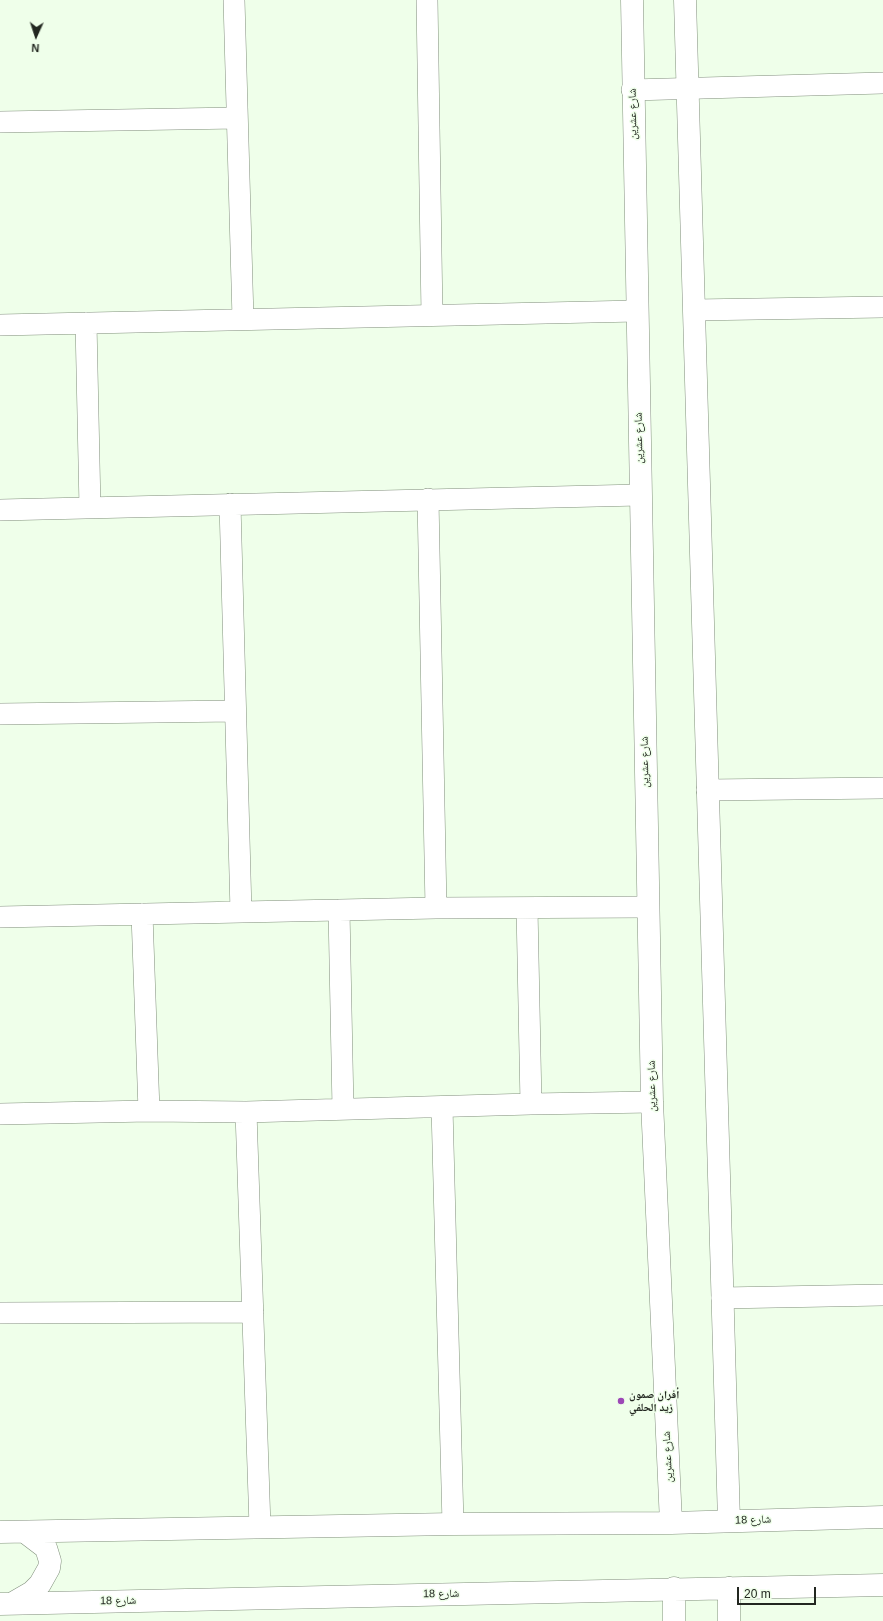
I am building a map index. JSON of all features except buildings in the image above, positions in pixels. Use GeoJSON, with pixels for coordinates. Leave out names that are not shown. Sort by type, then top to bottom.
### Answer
{"type":"FeatureCollection","features":[{"type":"Feature","properties":{"kind":"street"},"geometry":{"type":"LineString","coordinates":[[234,0],[243,320]]}},
{"type":"Feature","properties":{"kind":"street"},"geometry":{"type":"LineString","coordinates":[[427,0],[432,315]]}},
{"type":"Feature","properties":{"kind":"street","name":"شارع عشرين"},"geometry":{"type":"LineString","coordinates":[[632,0],[632,90],[652,1102],[671,1523]]}},
{"type":"Feature","properties":{"kind":"street"},"geometry":{"type":"LineString","coordinates":[[685,0],[686,88],[694,310],[729,1521]]}},
{"type":"Feature","properties":{"kind":"street"},"geometry":{"type":"LineString","coordinates":[[632,90],[883,83]]}},
{"type":"Feature","properties":{"kind":"street"},"geometry":{"type":"LineString","coordinates":[[0,122],[237,118]]}},
{"type":"Feature","properties":{"kind":"street"},"geometry":{"type":"LineString","coordinates":[[694,310],[883,307]]}},
{"type":"Feature","properties":{"kind":"street"},"geometry":{"type":"LineString","coordinates":[[0,325],[637,311]]}},
{"type":"Feature","properties":{"kind":"street"},"geometry":{"type":"LineString","coordinates":[[86,323],[90,508]]}},
{"type":"Feature","properties":{"kind":"street"},"geometry":{"type":"LineString","coordinates":[[0,510],[640,495]]}},
{"type":"Feature","properties":{"kind":"street"},"geometry":{"type":"LineString","coordinates":[[428,499],[436,908]]}},
{"type":"Feature","properties":{"kind":"street"},"geometry":{"type":"LineString","coordinates":[[230,504],[241,912]]}},
{"type":"Feature","properties":{"kind":"street"},"geometry":{"type":"LineString","coordinates":[[0,714],[235,711]]}},
{"type":"Feature","properties":{"kind":"street"},"geometry":{"type":"LineString","coordinates":[[708,790],[883,788]]}},
{"type":"Feature","properties":{"kind":"street"},"geometry":{"type":"LineString","coordinates":[[0,917],[436,908],[648,907]]}},
{"type":"Feature","properties":{"kind":"street"},"geometry":{"type":"LineString","coordinates":[[527,908],[531,1104]]}},
{"type":"Feature","properties":{"kind":"street"},"geometry":{"type":"LineString","coordinates":[[339,910],[343,1110]]}},
{"type":"Feature","properties":{"kind":"street"},"geometry":{"type":"LineString","coordinates":[[142,914],[149,1111]]}},
{"type":"Feature","properties":{"kind":"street"},"geometry":{"type":"LineString","coordinates":[[0,1114],[149,1111],[246,1112],[652,1102]]}},
{"type":"Feature","properties":{"kind":"street"},"geometry":{"type":"LineString","coordinates":[[442,1107],[453,1524]]}},
{"type":"Feature","properties":{"kind":"street"},"geometry":{"type":"LineString","coordinates":[[246,1112],[260,1527]]}},
{"type":"Feature","properties":{"kind":"street"},"geometry":{"type":"LineString","coordinates":[[722,1298],[883,1295]]}},
{"type":"Feature","properties":{"kind":"street"},"geometry":{"type":"LineString","coordinates":[[0,1313],[253,1312]]}},
{"type":"Feature","properties":{"kind":"street","name":"شارع 18"},"geometry":{"type":"LineString","coordinates":[[0,1532],[453,1524],[671,1523],[883,1517]]}},
{"type":"Feature","properties":{"kind":"street"},"geometry":{"type":"LineString","coordinates":[[6,1604],[32,1592],[40,1584],[49,1568],[50,1561],[46,1548],[25,1532]]}},
{"type":"Feature","properties":{"kind":"street","name":"شارع 18"},"geometry":{"type":"LineString","coordinates":[[6,1604],[674,1588],[883,1585]]}},
{"type":"Feature","properties":{"kind":"street"},"geometry":{"type":"LineString","coordinates":[[674,1588],[674,1621]]}},
{"type":"Feature","properties":{"kind":"street"},"geometry":{"type":"LineString","coordinates":[[728,1588],[729,1621]]}},
{"type":"Feature","properties":{"kind":"place","name":"أفران صمون زيد الحلفي"},"geometry":{"type":"Point","coordinates":[621,1401]}}]}
